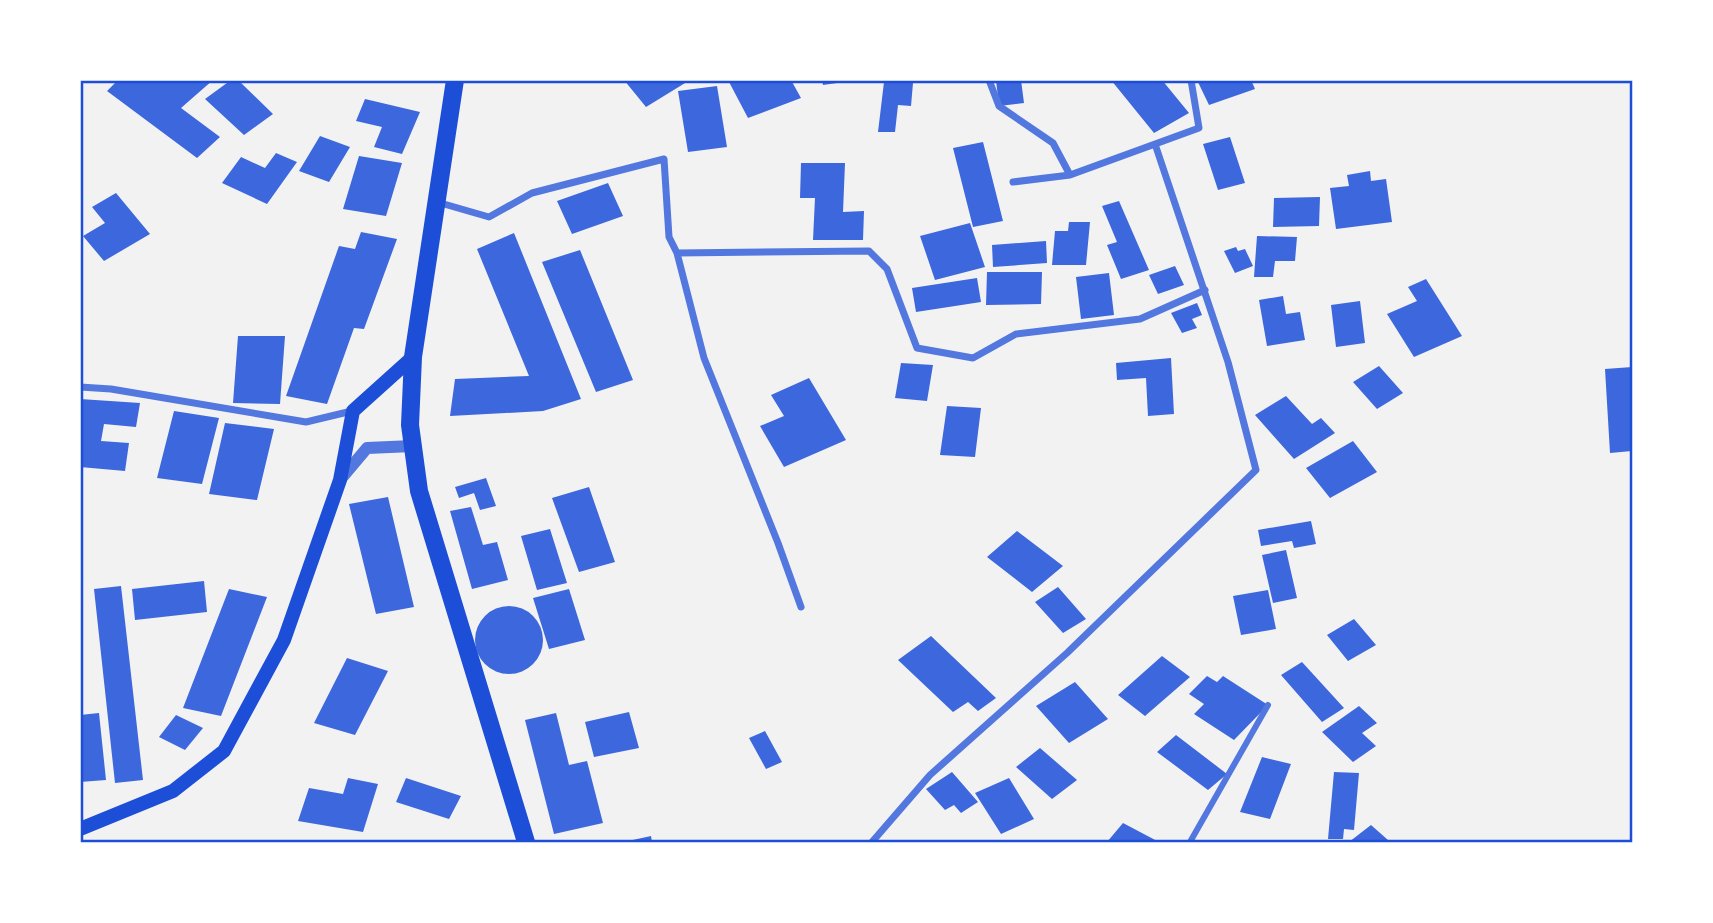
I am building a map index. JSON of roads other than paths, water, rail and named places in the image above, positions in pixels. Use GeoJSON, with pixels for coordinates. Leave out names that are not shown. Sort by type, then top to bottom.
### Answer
{"type":"FeatureCollection","features":[{"type":"Feature","properties":{"kind":"highway"},"geometry":{"type":"LineString","coordinates":[[455,80],[413,357],[410,425],[419,491],[526,842]]}},
{"type":"Feature","properties":{"kind":"main road"},"geometry":{"type":"LineString","coordinates":[[80,829],[173,791],[224,751],[284,640],[340,480],[353,411],[413,357]]}},
{"type":"Feature","properties":{"kind":"street"},"geometry":{"type":"LineString","coordinates":[[989,80],[999,106],[1053,143],[1070,175]]}},
{"type":"Feature","properties":{"kind":"street"},"geometry":{"type":"LineString","coordinates":[[1013,182],[1070,175],[1199,128],[1191,80]]}},
{"type":"Feature","properties":{"kind":"street"},"geometry":{"type":"LineString","coordinates":[[872,842],[930,775],[1066,653],[1256,470],[1228,362],[1155,144]]}},
{"type":"Feature","properties":{"kind":"street"},"geometry":{"type":"LineString","coordinates":[[436,201],[489,217],[532,193],[664,159],[670,237],[677,253],[705,358],[801,607]]}},
{"type":"Feature","properties":{"kind":"street"},"geometry":{"type":"LineString","coordinates":[[677,253],[869,251],[887,269],[917,348],[973,358],[1016,334],[1140,319],[1205,290]]}},
{"type":"Feature","properties":{"kind":"street"},"geometry":{"type":"LineString","coordinates":[[80,387],[111,389],[306,422],[353,411]]}},
{"type":"Feature","properties":{"kind":"street"},"geometry":{"type":"LineString","coordinates":[[340,480],[367,448],[413,446]]}},
{"type":"Feature","properties":{"kind":"street"},"geometry":{"type":"LineString","coordinates":[[1190,842],[1268,705]]}}]}
